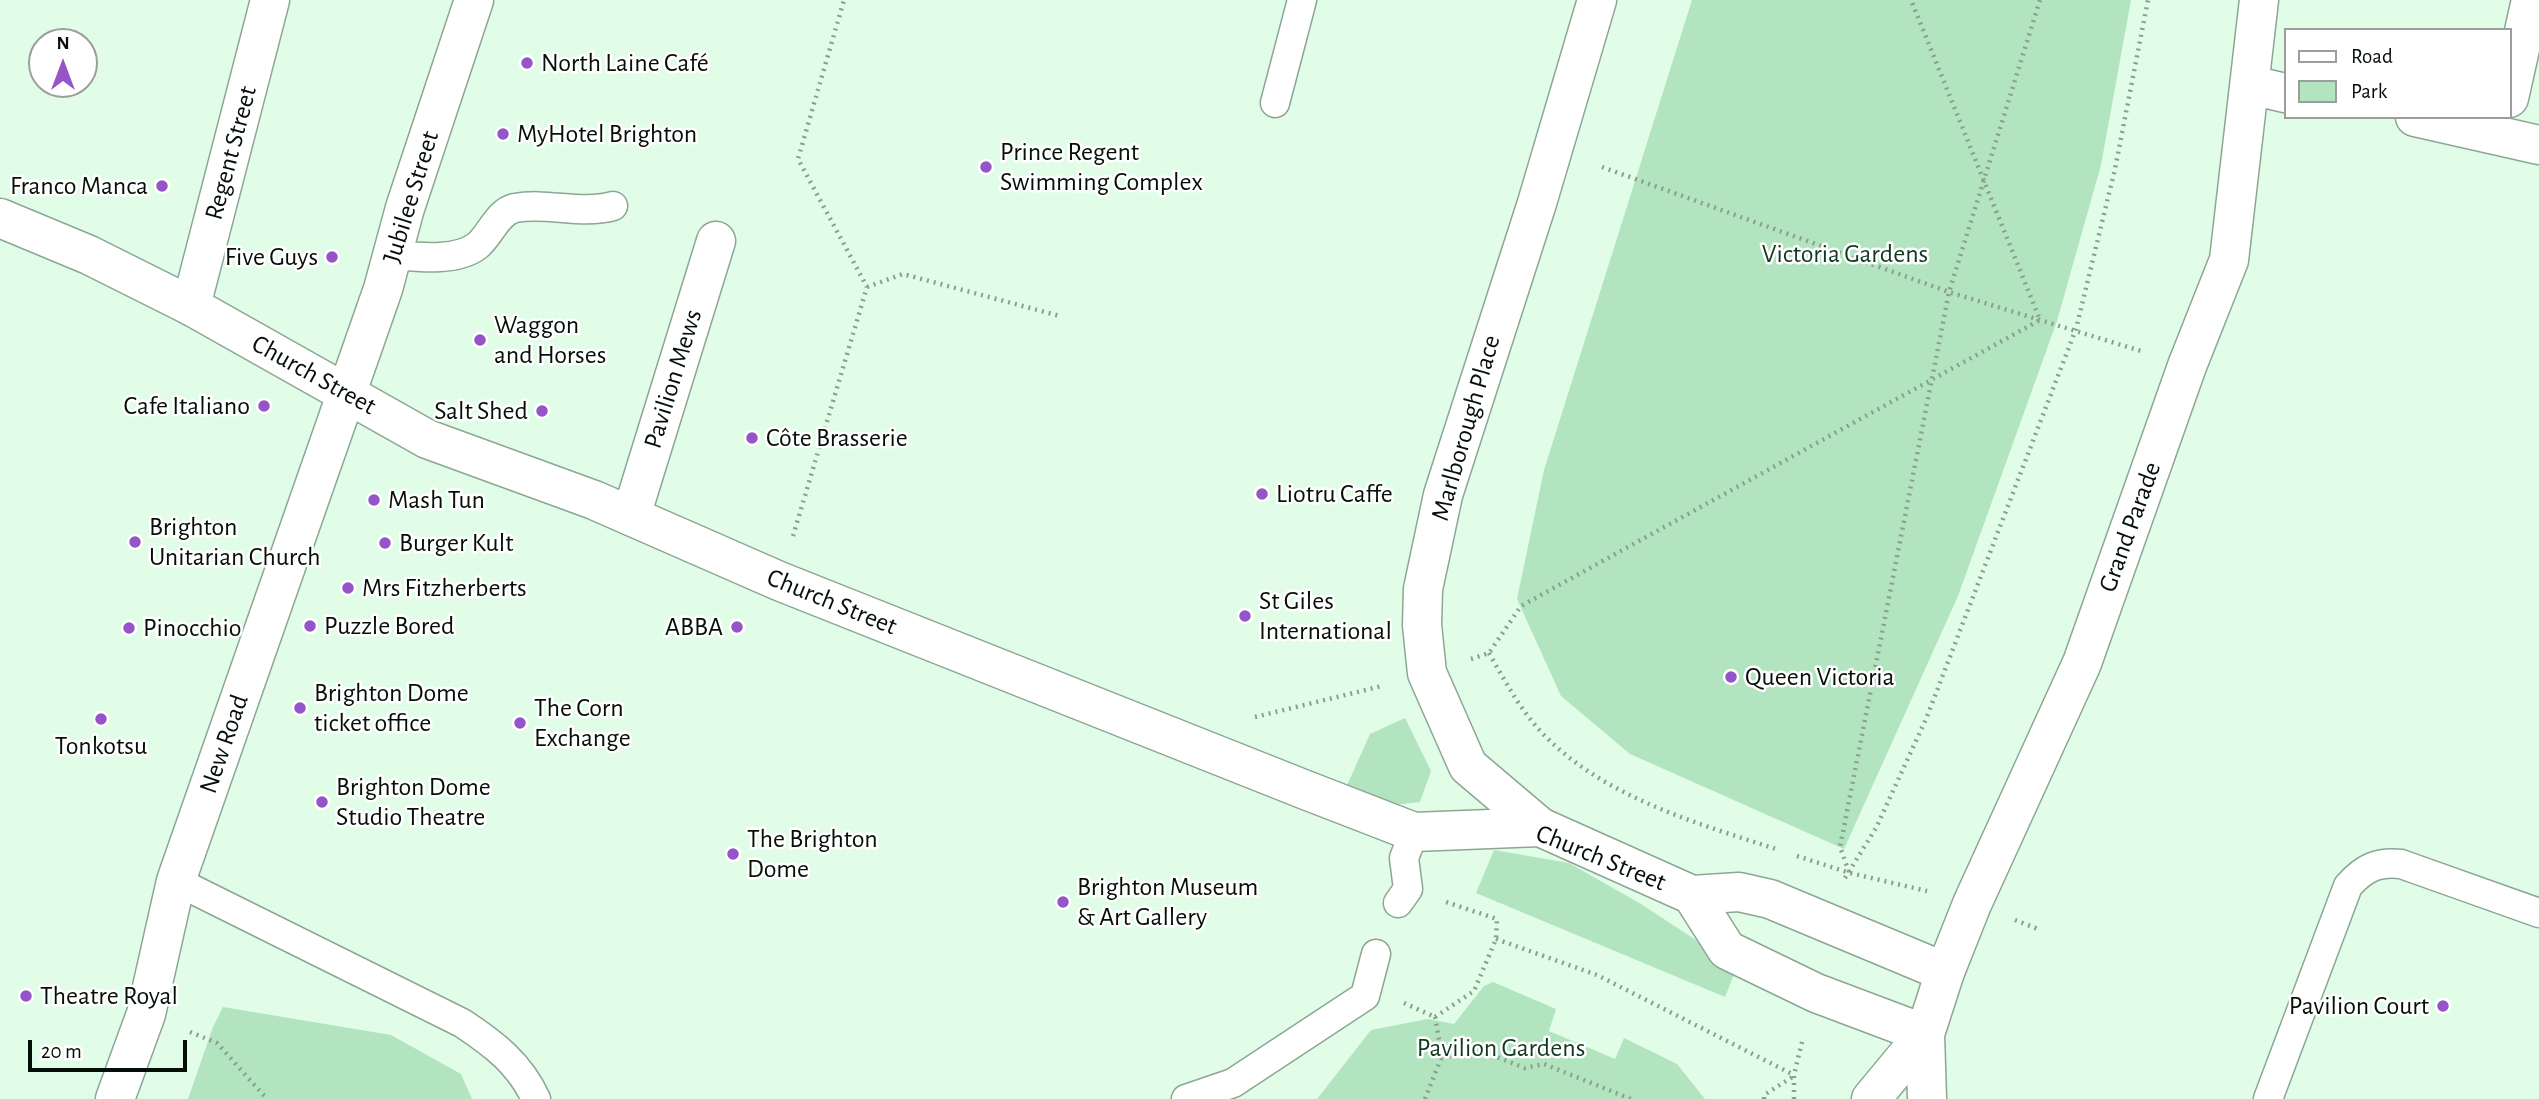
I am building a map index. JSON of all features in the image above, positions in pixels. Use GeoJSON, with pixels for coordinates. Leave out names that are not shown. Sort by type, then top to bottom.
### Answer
{"type":"FeatureCollection","features":[{"type":"Feature","properties":{"kind":"main road","name":"Regent Street"},"geometry":{"type":"LineString","coordinates":[[191,306],[270,0]]}},
{"type":"Feature","properties":{"kind":"main road","name":"Jubilee Street"},"geometry":{"type":"LineString","coordinates":[[347,394],[474,0]]}},
{"type":"Feature","properties":{"kind":"main road","name":"Marlborough Place"},"geometry":{"type":"LineString","coordinates":[[1539,827],[1468,766],[1427,673],[1422,625],[1423,589],[1447,483],[1537,203],[1597,0]]}},
{"type":"Feature","properties":{"kind":"main road","name":"Grand Parade"},"geometry":{"type":"LineString","coordinates":[[1927,1099],[1925,1034],[1945,972],[1972,904],[2082,663],[2187,366],[2229,260],[2268,89],[2259,0]]}},
{"type":"Feature","properties":{"kind":"main road"},"geometry":{"type":"LineString","coordinates":[[2511,89],[2531,0]]}},
{"type":"Feature","properties":{"kind":"main road"},"geometry":{"type":"LineString","coordinates":[[2431,119],[2503,128],[2539,145]]}},
{"type":"Feature","properties":{"kind":"main road","name":"Church Street"},"geometry":{"type":"LineString","coordinates":[[0,219],[89,255],[191,306],[427,439],[594,500],[779,581],[1414,832],[1539,827],[1692,895],[1738,891],[1770,900],[1945,972]]}},
{"type":"Feature","properties":{"kind":"main road","name":"Pavilion Mews"},"geometry":{"type":"LineString","coordinates":[[631,516],[716,241]]}},
{"type":"Feature","properties":{"kind":"main road","name":"New Road"},"geometry":{"type":"LineString","coordinates":[[115,1099],[146,1014],[176,881],[347,394]]}},
{"type":"Feature","properties":{"kind":"main road","name":"Church Street"},"geometry":{"type":"LineString","coordinates":[[1692,895],[1727,950],[1816,993],[1925,1034]]}},
{"type":"Feature","properties":{"kind":"main road","name":"Grand Parade"},"geometry":{"type":"LineString","coordinates":[[1871,1099],[1925,1034]]}},
{"type":"Feature","properties":{"kind":"lane"},"geometry":{"type":"LineString","coordinates":[[1275,103],[1302,0]]}},
{"type":"Feature","properties":{"kind":"lane"},"geometry":{"type":"LineString","coordinates":[[392,255],[441,258],[477,246],[491,227],[512,208],[598,210],[613,206]]}},
{"type":"Feature","properties":{"kind":"lane"},"geometry":{"type":"LineString","coordinates":[[1403,896],[1404,858],[1414,832]]}},
{"type":"Feature","properties":{"kind":"lane"},"geometry":{"type":"LineString","coordinates":[[2268,1099],[2348,886],[2358,874],[2387,862],[2401,864],[2539,913]]}},
{"type":"Feature","properties":{"kind":"lane"},"geometry":{"type":"LineString","coordinates":[[176,881],[462,1023],[499,1047],[527,1080],[536,1099]]}},
{"type":"Feature","properties":{"kind":"lane"},"geometry":{"type":"LineString","coordinates":[[1186,1099],[1233,1083],[1365,996],[1376,954]]}},
{"type":"Feature","properties":{"kind":"path"},"geometry":{"type":"LineString","coordinates":[[779,581],[867,287],[798,159],[844,0]]}},
{"type":"Feature","properties":{"kind":"path"},"geometry":{"type":"LineString","coordinates":[[1911,0],[2040,320]]}},
{"type":"Feature","properties":{"kind":"path"},"geometry":{"type":"LineString","coordinates":[[1850,873],[1840,846],[1949,292],[2040,0]]}},
{"type":"Feature","properties":{"kind":"path"},"geometry":{"type":"LineString","coordinates":[[1850,873],[1882,816],[1926,719],[2076,329],[2115,169],[2148,0]]}},
{"type":"Feature","properties":{"kind":"path"},"geometry":{"type":"LineString","coordinates":[[1602,167],[1949,292],[2076,329]]}},
{"type":"Feature","properties":{"kind":"path"},"geometry":{"type":"LineString","coordinates":[[867,287],[903,274],[1060,316]]}},
{"type":"Feature","properties":{"kind":"path"},"geometry":{"type":"LineString","coordinates":[[1781,850],[1649,803],[1590,774],[1546,737],[1514,697],[1489,653],[1521,607],[2040,320]]}},
{"type":"Feature","properties":{"kind":"path"},"geometry":{"type":"LineString","coordinates":[[1248,719],[1298,704],[1391,684]]}},
{"type":"Feature","properties":{"kind":"path"},"geometry":{"type":"LineString","coordinates":[[1794,855],[1850,873],[1898,882]]}},
{"type":"Feature","properties":{"kind":"path"},"geometry":{"type":"LineString","coordinates":[[1403,896],[1497,919],[1496,939],[1474,991],[1435,1017],[1442,1056],[1424,1099]]}},
{"type":"Feature","properties":{"kind":"path"},"geometry":{"type":"LineString","coordinates":[[1496,939],[1597,975],[1794,1075]]}},
{"type":"Feature","properties":{"kind":"path"},"geometry":{"type":"LineString","coordinates":[[146,1014],[217,1043],[267,1099]]}},
{"type":"Feature","properties":{"kind":"path"},"geometry":{"type":"LineString","coordinates":[[1442,1056],[1494,1056],[1525,1068],[1544,1064],[1631,1099]]}},
{"type":"Feature","properties":{"kind":"path"},"geometry":{"type":"LineString","coordinates":[[1764,1099],[1764,1095],[1794,1075]]}},
{"type":"Feature","properties":{"kind":"path"},"geometry":{"type":"LineString","coordinates":[[1794,1075],[1794,1099]]}},
{"type":"Feature","properties":{"kind":"green space","name":"Victoria Gardens"},"geometry":{"type":"Polygon","coordinates":[[[1692,0],[2131,0],[2101,165],[2057,321],[1958,596],[1844,849],[1630,754],[1561,696],[1517,599],[1544,470],[1692,0]]]}},
{"type":"Feature","properties":{"kind":"green space"},"geometry":{"type":"Polygon","coordinates":[[[1405,718],[1431,771],[1420,802],[1385,806],[1344,792],[1370,734],[1405,718]]]}},
{"type":"Feature","properties":{"kind":"green space"},"geometry":{"type":"Polygon","coordinates":[[[1494,850],[1569,863],[1641,904],[1737,967],[1725,997],[1476,893],[1494,850]]]}},
{"type":"Feature","properties":{"kind":"green space","name":"Pavilion Gardens"},"geometry":{"type":"Polygon","coordinates":[[[1493,982],[1556,1009],[1549,1031],[1615,1059],[1624,1038],[1677,1064],[1705,1099],[1317,1099],[1371,1030],[1428,1019],[1454,1024],[1484,986],[1493,982]]]}},
{"type":"Feature","properties":{"kind":"green space"},"geometry":{"type":"Polygon","coordinates":[[[223,1007],[391,1035],[461,1074],[472,1099],[188,1099],[213,1027],[223,1007]]]}},
{"type":"Feature","properties":{"kind":"place","name":"North Laine Café"},"geometry":{"type":"Point","coordinates":[527,63]}},
{"type":"Feature","properties":{"kind":"place","name":"MyHotel Brighton"},"geometry":{"type":"Point","coordinates":[503,134]}},
{"type":"Feature","properties":{"kind":"place","name":"Prince Regent Swimming Complex"},"geometry":{"type":"Point","coordinates":[986,167]}},
{"type":"Feature","properties":{"kind":"place","name":"Franco Manca"},"geometry":{"type":"Point","coordinates":[162,186]}},
{"type":"Feature","properties":{"kind":"place","name":"Five Guys"},"geometry":{"type":"Point","coordinates":[332,257]}},
{"type":"Feature","properties":{"kind":"place","name":"Waggon and Horses"},"geometry":{"type":"Point","coordinates":[480,340]}},
{"type":"Feature","properties":{"kind":"place","name":"Cafe Italiano"},"geometry":{"type":"Point","coordinates":[264,406]}},
{"type":"Feature","properties":{"kind":"place","name":"Salt Shed"},"geometry":{"type":"Point","coordinates":[542,411]}},
{"type":"Feature","properties":{"kind":"place","name":"Côte Brasserie"},"geometry":{"type":"Point","coordinates":[752,438]}},
{"type":"Feature","properties":{"kind":"place","name":"Liotru Caffe"},"geometry":{"type":"Point","coordinates":[1262,494]}},
{"type":"Feature","properties":{"kind":"place","name":"Mash Tun"},"geometry":{"type":"Point","coordinates":[374,500]}},
{"type":"Feature","properties":{"kind":"place","name":"Brighton Unitarian Church"},"geometry":{"type":"Point","coordinates":[135,542]}},
{"type":"Feature","properties":{"kind":"place","name":"Burger Kult"},"geometry":{"type":"Point","coordinates":[385,543]}},
{"type":"Feature","properties":{"kind":"place","name":"Mrs Fitzherberts"},"geometry":{"type":"Point","coordinates":[348,588]}},
{"type":"Feature","properties":{"kind":"place","name":"St Giles International"},"geometry":{"type":"Point","coordinates":[1245,616]}},
{"type":"Feature","properties":{"kind":"place","name":"Puzzle Bored"},"geometry":{"type":"Point","coordinates":[310,626]}},
{"type":"Feature","properties":{"kind":"place","name":"ABBA"},"geometry":{"type":"Point","coordinates":[737,627]}},
{"type":"Feature","properties":{"kind":"place","name":"Pinocchio"},"geometry":{"type":"Point","coordinates":[129,628]}},
{"type":"Feature","properties":{"kind":"place","name":"Queen Victoria"},"geometry":{"type":"Point","coordinates":[1731,677]}},
{"type":"Feature","properties":{"kind":"place","name":"Brighton Dome ticket office"},"geometry":{"type":"Point","coordinates":[300,708]}},
{"type":"Feature","properties":{"kind":"place","name":"Tonkotsu"},"geometry":{"type":"Point","coordinates":[101,719]}},
{"type":"Feature","properties":{"kind":"place","name":"The Corn Exchange"},"geometry":{"type":"Point","coordinates":[520,723]}},
{"type":"Feature","properties":{"kind":"place","name":"Brighton Dome Studio Theatre"},"geometry":{"type":"Point","coordinates":[322,802]}},
{"type":"Feature","properties":{"kind":"place","name":"The Brighton Dome"},"geometry":{"type":"Point","coordinates":[733,854]}},
{"type":"Feature","properties":{"kind":"place","name":"Brighton Museum & Art Gallery"},"geometry":{"type":"Point","coordinates":[1063,902]}},
{"type":"Feature","properties":{"kind":"place","name":"Theatre Royal"},"geometry":{"type":"Point","coordinates":[26,996]}},
{"type":"Feature","properties":{"kind":"place","name":"Pavilion Court"},"geometry":{"type":"Point","coordinates":[2443,1006]}}]}
